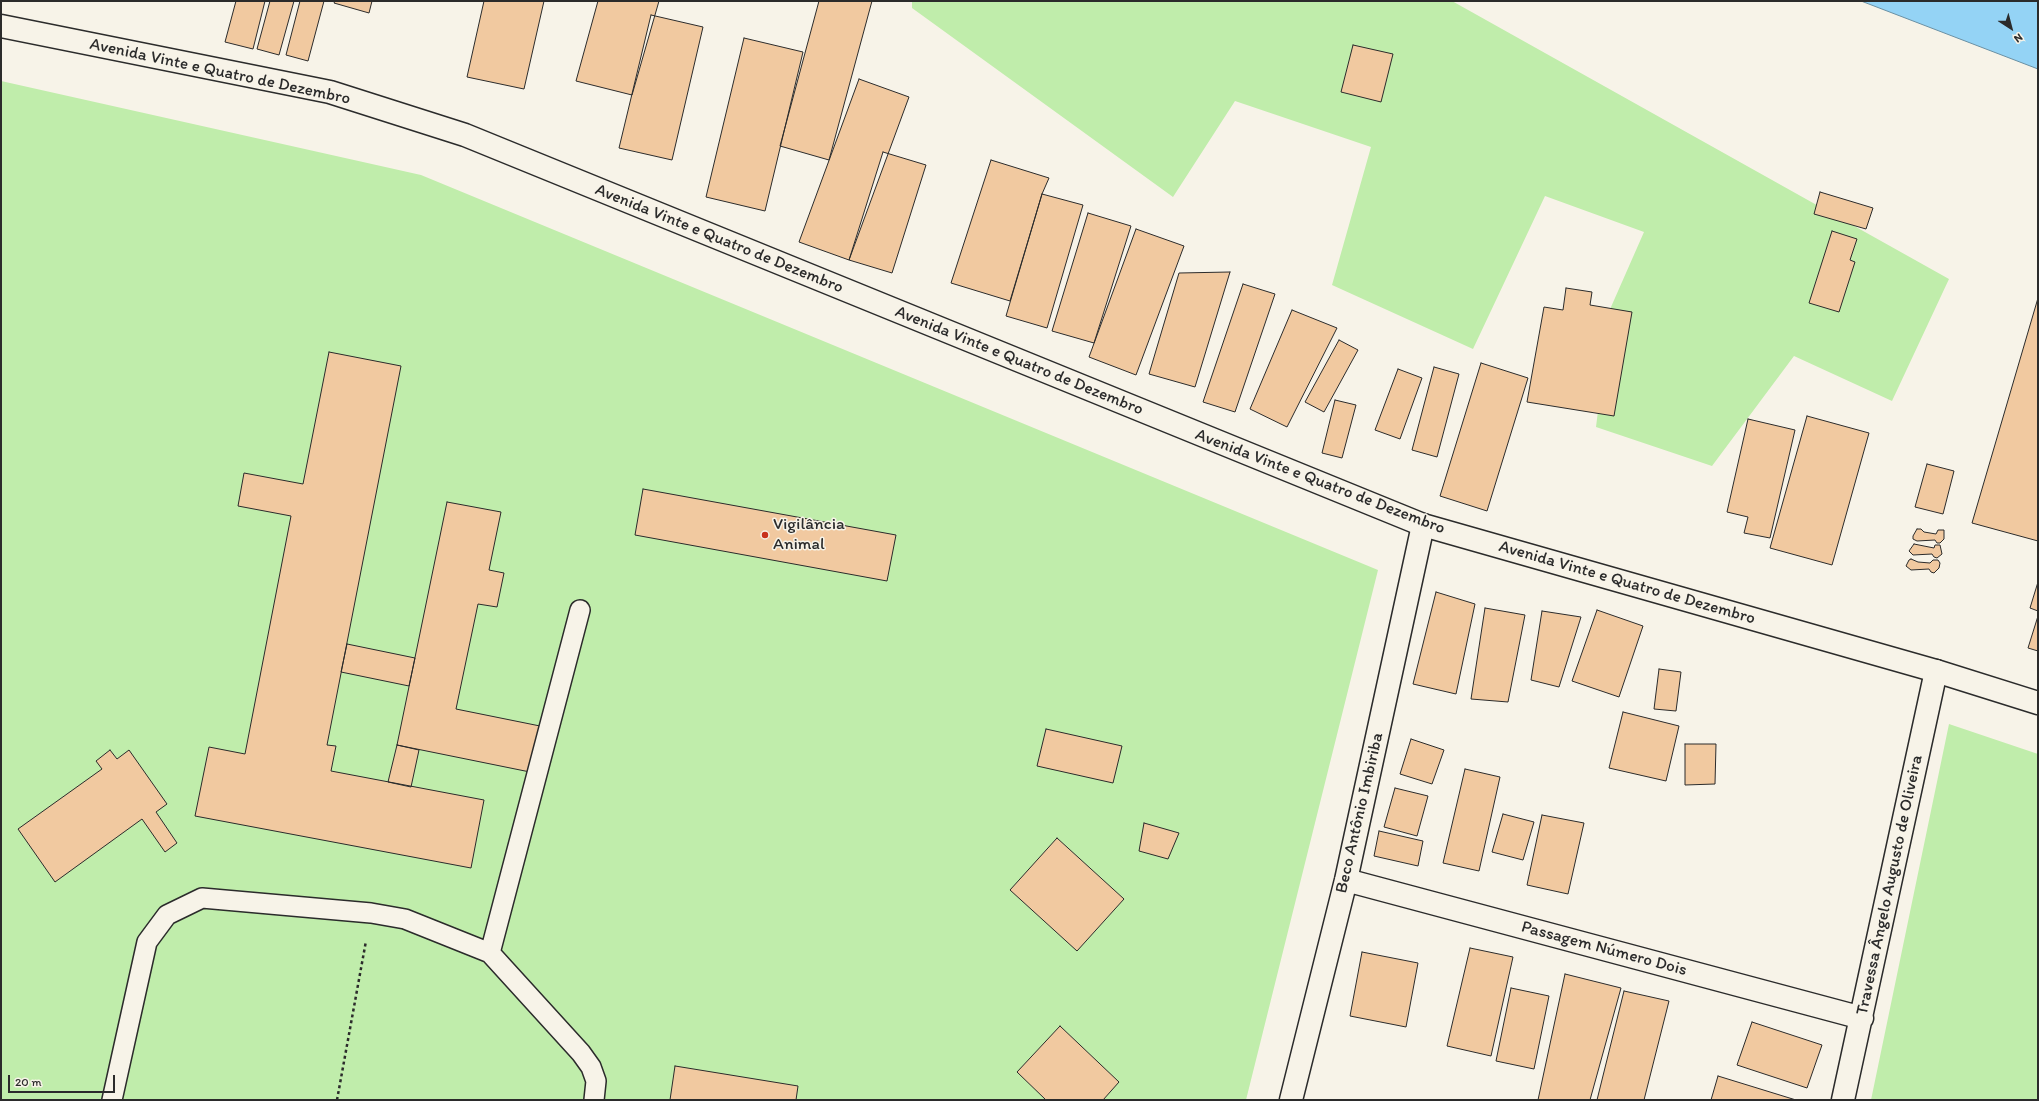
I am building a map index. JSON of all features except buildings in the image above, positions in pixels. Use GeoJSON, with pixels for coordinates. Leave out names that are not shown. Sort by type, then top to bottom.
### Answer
{"type":"FeatureCollection","features":[{"type":"Feature","properties":{"kind":"street","name":"Avenida Vinte e Quatro de Dezembro"},"geometry":{"type":"LineString","coordinates":[[1,26],[330,92],[465,135],[1423,525],[1936,671],[2038,703]]}},
{"type":"Feature","properties":{"kind":"street","name":"Beco Antônio Imbiriba"},"geometry":{"type":"LineString","coordinates":[[1291,1100],[1346,880],[1423,525]]}},
{"type":"Feature","properties":{"kind":"street","name":"Travessa Ângelo Augusto de Oliveira"},"geometry":{"type":"LineString","coordinates":[[1843,1100],[1936,671]]}},
{"type":"Feature","properties":{"kind":"street","name":"Passagem Número Dois"},"geometry":{"type":"LineString","coordinates":[[1346,880],[1862,1018]]}},
{"type":"Feature","properties":{"kind":"lane"},"geometry":{"type":"LineString","coordinates":[[490,953],[580,610]]}},
{"type":"Feature","properties":{"kind":"lane"},"geometry":{"type":"LineString","coordinates":[[112,1100],[147,942],[167,915],[202,898],[371,913],[405,919],[490,953],[581,1053],[591,1067],[596,1081],[594,1100]]}},
{"type":"Feature","properties":{"kind":"path"},"geometry":{"type":"LineString","coordinates":[[336,1100],[371,913]]}},
{"type":"Feature","properties":{"kind":"green space"},"geometry":{"type":"Polygon","coordinates":[[[912,1],[1452,1],[1949,279],[1892,401],[1794,356],[1712,466],[1596,427],[1611,307],[1644,232],[1545,196],[1473,349],[1332,285],[1371,147],[1235,101],[1173,197],[912,8],[912,1]]]}},
{"type":"Feature","properties":{"kind":"green space"},"geometry":{"type":"Polygon","coordinates":[[[1,81],[421,175],[1378,570],[1246,1100],[1,1100],[1,81]]]}},
{"type":"Feature","properties":{"kind":"green space"},"geometry":{"type":"Polygon","coordinates":[[[1949,724],[2038,754],[2038,1100],[1871,1100],[1949,724]]]}},
{"type":"Feature","properties":{"kind":"water"},"geometry":{"type":"Polygon","coordinates":[[[1861,1],[2038,1],[2038,69],[1861,1]]]}},
{"type":"Feature","properties":{"kind":"place","name":"Vigilância Animal"},"geometry":{"type":"Point","coordinates":[765,535]}}]}
